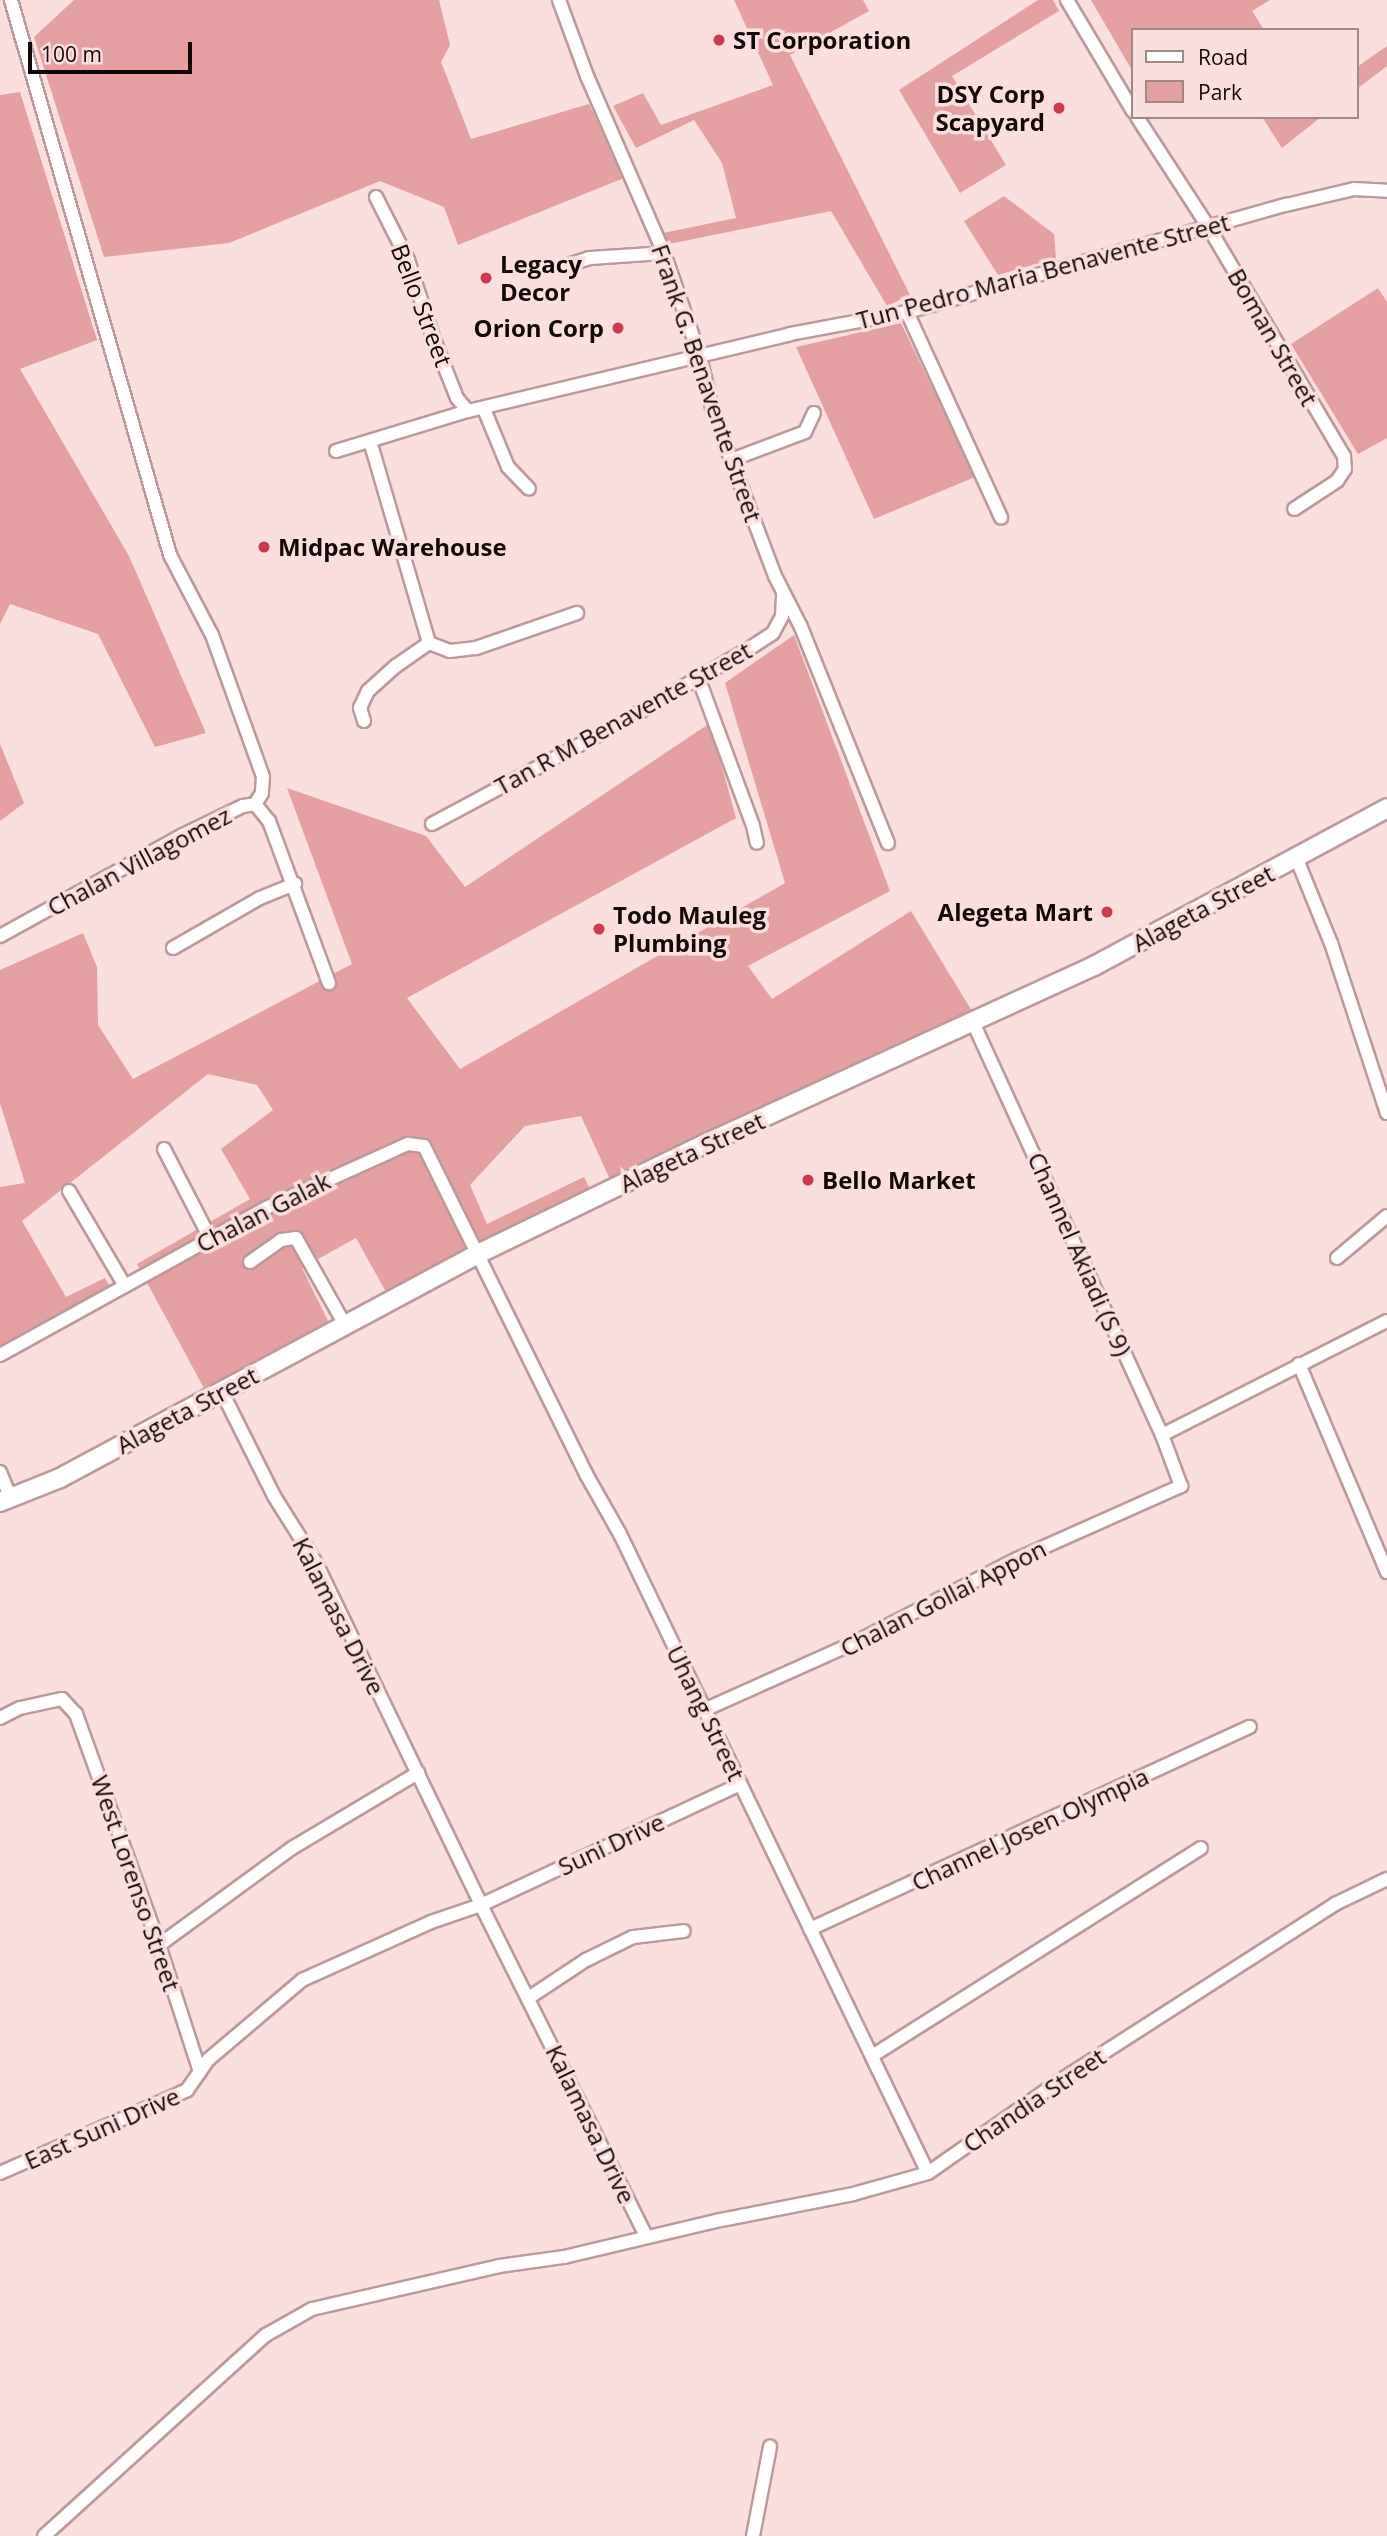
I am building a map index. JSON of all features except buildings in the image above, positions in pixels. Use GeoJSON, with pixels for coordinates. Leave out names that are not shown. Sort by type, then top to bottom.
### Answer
{"type":"FeatureCollection","features":[{"type":"Feature","properties":{"kind":"main road","name":"Alageta Street"},"geometry":{"type":"LineString","coordinates":[[5,1500],[60,1478],[476,1255],[705,1144],[1104,961],[1387,808]]}},
{"type":"Feature","properties":{"kind":"street"},"geometry":{"type":"LineString","coordinates":[[11,0],[170,555],[212,635],[263,777],[262,793],[255,804]]}},
{"type":"Feature","properties":{"kind":"street","name":"Frank G. Benavente Street"},"geometry":{"type":"LineString","coordinates":[[559,0],[587,76],[664,253],[700,357],[713,412],[731,460],[888,843]]}},
{"type":"Feature","properties":{"kind":"street"},"geometry":{"type":"LineString","coordinates":[[1067,0],[1132,109]]}},
{"type":"Feature","properties":{"kind":"street","name":"Boman Street"},"geometry":{"type":"LineString","coordinates":[[1138,119],[1209,228],[1344,456],[1345,469],[1336,481],[1294,509]]}},
{"type":"Feature","properties":{"kind":"street","name":"Tun Pedro Maria Benavente Street"},"geometry":{"type":"LineString","coordinates":[[336,451],[468,411],[790,334],[907,312],[1354,190],[1387,191]]}},
{"type":"Feature","properties":{"kind":"street","name":"Bello Street"},"geometry":{"type":"LineString","coordinates":[[376,197],[408,260],[434,340],[457,398],[468,411]]}},
{"type":"Feature","properties":{"kind":"street"},"geometry":{"type":"LineString","coordinates":[[565,266],[589,257],[664,253]]}},
{"type":"Feature","properties":{"kind":"street"},"geometry":{"type":"LineString","coordinates":[[907,312],[1001,517]]}},
{"type":"Feature","properties":{"kind":"street"},"geometry":{"type":"LineString","coordinates":[[484,409],[508,467],[529,489]]}},
{"type":"Feature","properties":{"kind":"street"},"geometry":{"type":"LineString","coordinates":[[731,460],[805,432],[814,413]]}},
{"type":"Feature","properties":{"kind":"street"},"geometry":{"type":"LineString","coordinates":[[370,441],[429,643]]}},
{"type":"Feature","properties":{"kind":"street","name":"Tan R M Benavente Street"},"geometry":{"type":"LineString","coordinates":[[432,824],[617,725],[773,633],[782,616],[783,590]]}},
{"type":"Feature","properties":{"kind":"street"},"geometry":{"type":"LineString","coordinates":[[429,643],[450,651],[476,648],[577,612]]}},
{"type":"Feature","properties":{"kind":"street"},"geometry":{"type":"LineString","coordinates":[[364,720],[360,708],[368,691],[396,666],[429,643]]}},
{"type":"Feature","properties":{"kind":"street"},"geometry":{"type":"LineString","coordinates":[[698,677],[757,843]]}},
{"type":"Feature","properties":{"kind":"street","name":"Chalan Villagomez"},"geometry":{"type":"LineString","coordinates":[[0,936],[181,836],[243,806],[255,804],[269,821],[295,884],[329,983]]}},
{"type":"Feature","properties":{"kind":"street"},"geometry":{"type":"LineString","coordinates":[[1296,857],[1331,943],[1387,1112]]}},
{"type":"Feature","properties":{"kind":"street"},"geometry":{"type":"LineString","coordinates":[[173,948],[260,898],[295,884]]}},
{"type":"Feature","properties":{"kind":"street","name":"Channel Akiadi (S 9)"},"geometry":{"type":"LineString","coordinates":[[973,1023],[1162,1435],[1181,1486]]}},
{"type":"Feature","properties":{"kind":"street","name":"Chalan Galak"},"geometry":{"type":"LineString","coordinates":[[0,1355],[296,1193],[415,1143],[424,1146],[430,1153],[476,1255]]}},
{"type":"Feature","properties":{"kind":"street"},"geometry":{"type":"LineString","coordinates":[[164,1149],[210,1238]]}},
{"type":"Feature","properties":{"kind":"street"},"geometry":{"type":"LineString","coordinates":[[69,1191],[125,1286]]}},
{"type":"Feature","properties":{"kind":"street"},"geometry":{"type":"LineString","coordinates":[[1336,1258],[1387,1216]]}},
{"type":"Feature","properties":{"kind":"street"},"geometry":{"type":"LineString","coordinates":[[250,1262],[281,1240],[296,1238],[345,1325]]}},
{"type":"Feature","properties":{"kind":"street","name":"Uhang Street"},"geometry":{"type":"LineString","coordinates":[[476,1255],[620,1534],[928,2173]]}},
{"type":"Feature","properties":{"kind":"street"},"geometry":{"type":"LineString","coordinates":[[1162,1435],[1387,1321]]}},
{"type":"Feature","properties":{"kind":"street"},"geometry":{"type":"LineString","coordinates":[[1299,1364],[1387,1572]]}},
{"type":"Feature","properties":{"kind":"street","name":"Kalamasa Drive"},"geometry":{"type":"LineString","coordinates":[[44,2536],[266,2335],[312,2309],[499,2266],[564,2257],[646,2236],[530,1997],[481,1905],[316,1563],[274,1496],[222,1392]]}},
{"type":"Feature","properties":{"kind":"street"},"geometry":{"type":"LineString","coordinates":[[0,1472],[5,1500]]}},
{"type":"Feature","properties":{"kind":"street","name":"Chalan Gollai Appon"},"geometry":{"type":"LineString","coordinates":[[704,1710],[807,1666],[1017,1559],[1181,1486]]}},
{"type":"Feature","properties":{"kind":"street","name":"West Lorenso Street"},"geometry":{"type":"LineString","coordinates":[[0,1718],[20,1708],[62,1699],[76,1714],[159,1945],[200,2072]]}},
{"type":"Feature","properties":{"kind":"street","name":"Channel Josen Olympia"},"geometry":{"type":"LineString","coordinates":[[810,1929],[1250,1727]]}},
{"type":"Feature","properties":{"kind":"street"},"geometry":{"type":"LineString","coordinates":[[159,1945],[292,1848],[418,1773]]}},
{"type":"Feature","properties":{"kind":"street","name":"Suni Drive"},"geometry":{"type":"LineString","coordinates":[[481,1905],[740,1784]]}},
{"type":"Feature","properties":{"kind":"street"},"geometry":{"type":"LineString","coordinates":[[872,2056],[1201,1848]]}},
{"type":"Feature","properties":{"kind":"street","name":"Chandia Street"},"geometry":{"type":"LineString","coordinates":[[646,2236],[853,2194],[928,2173],[1058,2082],[1335,1904],[1387,1879]]}},
{"type":"Feature","properties":{"kind":"street","name":"East Suni Drive"},"geometry":{"type":"LineString","coordinates":[[0,2173],[187,2090],[209,2059],[302,1980],[421,1926],[481,1905]]}},
{"type":"Feature","properties":{"kind":"street"},"geometry":{"type":"LineString","coordinates":[[530,1997],[586,1961],[633,1937],[684,1931]]}},
{"type":"Feature","properties":{"kind":"street"},"geometry":{"type":"LineString","coordinates":[[753,2536],[770,2447]]}},
{"type":"Feature","properties":{"kind":"green space"},"geometry":{"type":"Polygon","coordinates":[[[74,0],[439,0],[450,45],[441,62],[471,139],[589,104],[624,178],[458,245],[444,207],[380,181],[229,243],[104,257],[34,37],[74,0]]]}},
{"type":"Feature","properties":{"kind":"green space"},"geometry":{"type":"Polygon","coordinates":[[[734,0],[863,0],[869,11],[790,55],[910,295],[887,306],[831,211],[669,244],[663,233],[736,218],[722,163],[694,120],[636,148],[613,106],[643,93],[661,125],[773,85],[734,0]]]}},
{"type":"Feature","properties":{"kind":"green space"},"geometry":{"type":"Polygon","coordinates":[[[1038,0],[1053,0],[1059,11],[952,76],[1006,165],[960,193],[899,90],[1038,0]]]}},
{"type":"Feature","properties":{"kind":"green space"},"geometry":{"type":"Polygon","coordinates":[[[1091,0],[1270,0],[1252,11],[1263,28],[1132,28],[1132,70],[1091,0]]]}},
{"type":"Feature","properties":{"kind":"green space"},"geometry":{"type":"Polygon","coordinates":[[[1387,46],[1387,66],[1359,87],[1359,66],[1387,46]]]}},
{"type":"Feature","properties":{"kind":"green space"},"geometry":{"type":"Polygon","coordinates":[[[20,92],[97,340],[20,369],[129,556],[206,733],[155,747],[98,634],[10,604],[0,624],[0,95],[20,92]]]}},
{"type":"Feature","properties":{"kind":"green space"},"geometry":{"type":"Polygon","coordinates":[[[1263,119],[1318,119],[1282,148],[1263,119]]]}},
{"type":"Feature","properties":{"kind":"green space"},"geometry":{"type":"Polygon","coordinates":[[[1004,196],[1054,234],[1056,258],[998,275],[964,221],[1004,196]]]}},
{"type":"Feature","properties":{"kind":"green space"},"geometry":{"type":"Polygon","coordinates":[[[1378,288],[1387,302],[1387,438],[1358,454],[1291,344],[1378,288]]]}},
{"type":"Feature","properties":{"kind":"green space"},"geometry":{"type":"Polygon","coordinates":[[[901,323],[975,477],[874,519],[796,347],[901,323]]]}},
{"type":"Feature","properties":{"kind":"green space"},"geometry":{"type":"Polygon","coordinates":[[[794,635],[890,891],[748,966],[772,999],[911,911],[978,1021],[613,1186],[581,1116],[525,1126],[470,1185],[487,1224],[584,1177],[591,1191],[386,1292],[356,1238],[302,1268],[330,1325],[206,1392],[137,1264],[250,1199],[221,1149],[273,1110],[257,1085],[208,1074],[22,1221],[66,1297],[105,1278],[112,1290],[0,1349],[0,1187],[25,1183],[0,1103],[0,970],[83,933],[97,967],[98,1025],[133,1079],[352,964],[287,788],[426,836],[465,887],[710,723],[736,818],[407,998],[460,1069],[785,883],[725,683],[794,635]]]}},
{"type":"Feature","properties":{"kind":"green space"},"geometry":{"type":"Polygon","coordinates":[[[0,744],[24,803],[0,821],[0,744]]]}},
{"type":"Feature","properties":{"kind":"place","name":"ST Corporation"},"geometry":{"type":"Point","coordinates":[719,40]}},
{"type":"Feature","properties":{"kind":"place","name":"DSY Corp Scapyard"},"geometry":{"type":"Point","coordinates":[1059,108]}},
{"type":"Feature","properties":{"kind":"place","name":"Legacy Decor"},"geometry":{"type":"Point","coordinates":[486,278]}},
{"type":"Feature","properties":{"kind":"place","name":"Orion Corp"},"geometry":{"type":"Point","coordinates":[618,328]}},
{"type":"Feature","properties":{"kind":"place","name":"Midpac Warehouse"},"geometry":{"type":"Point","coordinates":[264,547]}},
{"type":"Feature","properties":{"kind":"place","name":"Alegeta Mart"},"geometry":{"type":"Point","coordinates":[1107,912]}},
{"type":"Feature","properties":{"kind":"place","name":"Todo Mauleg Plumbing"},"geometry":{"type":"Point","coordinates":[599,929]}},
{"type":"Feature","properties":{"kind":"place","name":"Bello Market"},"geometry":{"type":"Point","coordinates":[808,1180]}}]}
